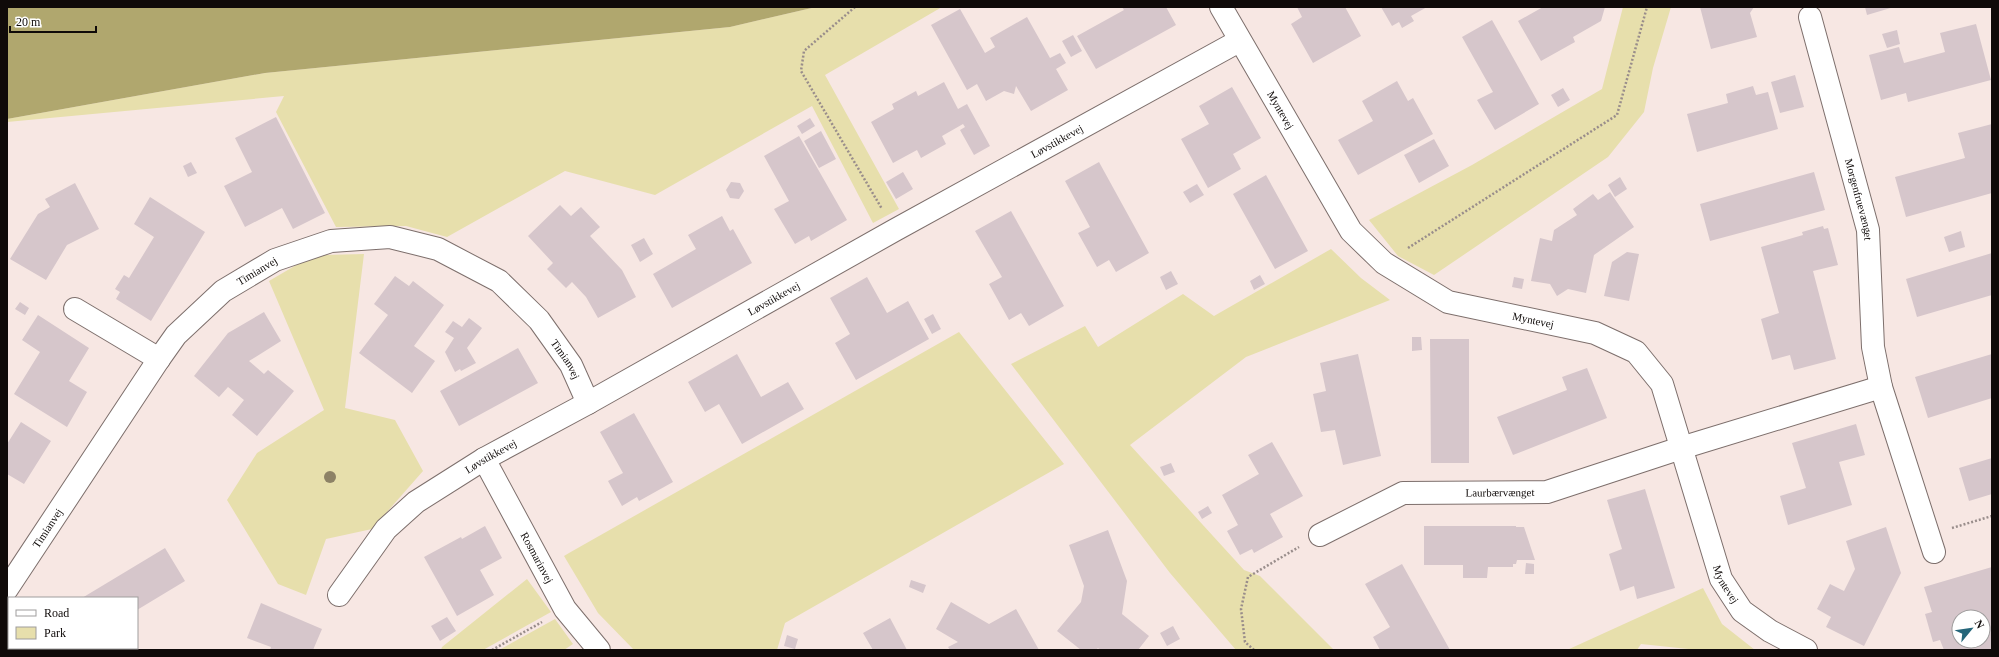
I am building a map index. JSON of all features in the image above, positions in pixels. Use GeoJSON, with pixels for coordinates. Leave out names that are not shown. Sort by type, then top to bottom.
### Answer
{"type":"FeatureCollection","features":[{"type":"Feature","properties":{"kind":"street","name":"Myntevej"},"geometry":{"type":"LineString","coordinates":[[1221,7],[1239,42],[1351,230],[1384,263],[1448,302],[1596,333],[1636,352],[1662,384],[1721,579],[1742,611],[1770,631],[1806,650]]}},
{"type":"Feature","properties":{"kind":"street","name":"Morgenfruevænget"},"geometry":{"type":"LineString","coordinates":[[1810,17],[1868,230],[1872,347],[1882,387],[1931,544]]}},
{"type":"Feature","properties":{"kind":"street","name":"Løvstikkevej"},"geometry":{"type":"LineString","coordinates":[[339,595],[386,529],[416,502],[484,459],[588,403],[895,230],[1239,42]]}},
{"type":"Feature","properties":{"kind":"street","name":"Timianvej"},"geometry":{"type":"LineString","coordinates":[[7,589],[159,359],[176,336],[223,291],[275,260],[331,240],[390,237],[438,250],[499,281],[539,320],[570,365],[588,403]]}},
{"type":"Feature","properties":{"kind":"street"},"geometry":{"type":"LineString","coordinates":[[75,309],[159,359]]}},
{"type":"Feature","properties":{"kind":"street"},"geometry":{"type":"LineString","coordinates":[[1681,448],[1882,387]]}},
{"type":"Feature","properties":{"kind":"street","name":"Laurbærvænget"},"geometry":{"type":"LineString","coordinates":[[1320,535],[1403,493],[1546,492],[1681,448]]}},
{"type":"Feature","properties":{"kind":"street","name":"Rosmarinvej"},"geometry":{"type":"LineString","coordinates":[[484,459],[565,609],[599,650]]}},
{"type":"Feature","properties":{"kind":"path"},"geometry":{"type":"LineString","coordinates":[[855,7],[804,51],[801,70],[895,230]]}},
{"type":"Feature","properties":{"kind":"path"},"geometry":{"type":"LineString","coordinates":[[1384,263],[1617,115],[1647,7]]}},
{"type":"Feature","properties":{"kind":"path"},"geometry":{"type":"LineString","coordinates":[[1931,544],[1992,516]]}},
{"type":"Feature","properties":{"kind":"path"},"geometry":{"type":"LineString","coordinates":[[1254,650],[1245,642],[1241,609],[1248,577],[1320,535]]}},
{"type":"Feature","properties":{"kind":"path"},"geometry":{"type":"LineString","coordinates":[[492,650],[565,609]]}},
{"type":"Feature","properties":{"kind":"green space"},"geometry":{"type":"Polygon","coordinates":[[[816,7],[942,7],[825,75],[899,209],[873,223],[812,106],[655,195],[565,171],[447,237],[406,226],[336,227],[276,112],[284,96],[7,122],[7,119],[265,73],[730,27],[816,7]]]}},
{"type":"Feature","properties":{"kind":"green space"},"geometry":{"type":"Polygon","coordinates":[[[1623,7],[1671,7],[1653,68],[1644,112],[1608,157],[1434,275],[1398,256],[1369,220],[1472,165],[1602,89],[1623,7]]]}},
{"type":"Feature","properties":{"kind":"green space"},"geometry":{"type":"Polygon","coordinates":[[[1331,249],[1361,278],[1390,300],[1246,357],[1130,445],[1244,570],[1260,576],[1334,650],[1236,650],[1170,573],[1011,364],[1085,326],[1098,347],[1183,294],[1214,316],[1331,249]]]}},
{"type":"Feature","properties":{"kind":"green space"},"geometry":{"type":"Polygon","coordinates":[[[364,254],[345,408],[395,420],[423,471],[372,529],[326,539],[306,595],[278,584],[227,500],[257,453],[324,410],[269,281],[298,264],[325,255],[364,254]]]}},
{"type":"Feature","properties":{"kind":"green space"},"geometry":{"type":"Polygon","coordinates":[[[959,332],[1064,464],[785,623],[777,650],[634,650],[598,613],[564,556],[959,332]]]}},
{"type":"Feature","properties":{"kind":"green space"},"geometry":{"type":"Polygon","coordinates":[[[527,579],[551,612],[483,650],[441,650],[442,647],[527,579]]]}},
{"type":"Feature","properties":{"kind":"green space"},"geometry":{"type":"Polygon","coordinates":[[[1703,588],[1722,624],[1755,650],[1698,650],[1641,644],[1637,650],[1567,650],[1703,588]]]}},
{"type":"Feature","properties":{"kind":"green space"},"geometry":{"type":"Polygon","coordinates":[[[555,619],[573,644],[564,650],[499,650],[555,619]]]}},
{"type":"Feature","properties":{"kind":"shaded area"},"geometry":{"type":"Polygon","coordinates":[[[7,7],[816,7],[730,27],[265,73],[7,119],[7,7]]]}},
{"type":"Feature","properties":{"kind":"building"},"geometry":{"type":"Polygon","coordinates":[[[1122,7],[1166,7],[1176,25],[1096,69],[1077,36],[1124,10],[1122,7]]]}},
{"type":"Feature","properties":{"kind":"building"},"geometry":{"type":"Polygon","coordinates":[[[1297,7],[1345,7],[1361,36],[1313,63],[1291,24],[1302,17],[1297,7]]]}},
{"type":"Feature","properties":{"kind":"building"},"geometry":{"type":"Polygon","coordinates":[[[1381,7],[1427,7],[1411,16],[1414,21],[1402,28],[1399,22],[1392,26],[1381,7]]]}},
{"type":"Feature","properties":{"kind":"building"},"geometry":{"type":"Polygon","coordinates":[[[1543,7],[1605,7],[1601,21],[1573,37],[1575,42],[1541,61],[1518,21],[1543,7]]]}},
{"type":"Feature","properties":{"kind":"building"},"geometry":{"type":"Polygon","coordinates":[[[1700,7],[1754,7],[1750,13],[1757,37],[1711,49],[1700,7]]]}},
{"type":"Feature","properties":{"kind":"building"},"geometry":{"type":"Polygon","coordinates":[[[1865,7],[1894,7],[1867,15],[1865,7]]]}},
{"type":"Feature","properties":{"kind":"building"},"geometry":{"type":"Polygon","coordinates":[[[960,9],[985,53],[995,47],[990,38],[1027,17],[1050,58],[1060,53],[1066,63],[1056,69],[1068,90],[1031,111],[1016,86],[1014,94],[1004,91],[986,101],[977,84],[967,90],[931,25],[960,9]]]}},
{"type":"Feature","properties":{"kind":"building"},"geometry":{"type":"Polygon","coordinates":[[[1492,20],[1539,104],[1495,130],[1477,100],[1493,92],[1462,37],[1492,20]]]}},
{"type":"Feature","properties":{"kind":"building"},"geometry":{"type":"Polygon","coordinates":[[[1976,24],[1991,80],[1908,102],[1906,93],[1881,100],[1869,55],[1899,47],[1904,63],[1945,52],[1940,33],[1976,24]]]}},
{"type":"Feature","properties":{"kind":"building"},"geometry":{"type":"Polygon","coordinates":[[[1897,30],[1900,44],[1887,48],[1882,34],[1897,30]]]}},
{"type":"Feature","properties":{"kind":"building"},"geometry":{"type":"Polygon","coordinates":[[[1073,35],[1082,51],[1071,57],[1062,41],[1073,35]]]}},
{"type":"Feature","properties":{"kind":"building"},"geometry":{"type":"Polygon","coordinates":[[[1795,75],[1804,107],[1780,113],[1771,82],[1795,75]]]}},
{"type":"Feature","properties":{"kind":"building"},"geometry":{"type":"Polygon","coordinates":[[[1397,81],[1408,101],[1413,98],[1433,134],[1358,175],[1338,140],[1373,121],[1362,101],[1397,81]]]}},
{"type":"Feature","properties":{"kind":"building"},"geometry":{"type":"Polygon","coordinates":[[[944,82],[958,109],[967,104],[990,146],[974,155],[960,130],[965,127],[963,124],[942,136],[946,144],[921,158],[917,150],[893,163],[871,122],[894,109],[892,104],[916,91],[918,96],[944,82]]]}},
{"type":"Feature","properties":{"kind":"building"},"geometry":{"type":"Polygon","coordinates":[[[1753,86],[1756,95],[1768,92],[1778,129],[1697,152],[1687,114],[1728,103],[1726,94],[1753,86]]]}},
{"type":"Feature","properties":{"kind":"building"},"geometry":{"type":"Polygon","coordinates":[[[1232,87],[1261,138],[1233,154],[1241,169],[1208,188],[1181,139],[1209,124],[1199,106],[1232,87]]]}},
{"type":"Feature","properties":{"kind":"building"},"geometry":{"type":"Polygon","coordinates":[[[1563,88],[1570,100],[1558,107],[1551,95],[1563,88]]]}},
{"type":"Feature","properties":{"kind":"building"},"geometry":{"type":"Polygon","coordinates":[[[276,117],[325,213],[293,229],[282,208],[245,227],[224,186],[252,172],[235,138],[276,117]]]}},
{"type":"Feature","properties":{"kind":"building"},"geometry":{"type":"Polygon","coordinates":[[[810,118],[815,126],[802,134],[797,126],[810,118]]]}},
{"type":"Feature","properties":{"kind":"building"},"geometry":{"type":"Polygon","coordinates":[[[1992,124],[1992,193],[1906,217],[1895,177],[1965,158],[1958,133],[1992,124]]]}},
{"type":"Feature","properties":{"kind":"building"},"geometry":{"type":"Polygon","coordinates":[[[821,131],[836,159],[819,168],[804,141],[821,131]]]}},
{"type":"Feature","properties":{"kind":"building"},"geometry":{"type":"Polygon","coordinates":[[[799,136],[847,220],[811,241],[809,236],[795,244],[774,209],[789,201],[764,156],[799,136]]]}},
{"type":"Feature","properties":{"kind":"building"},"geometry":{"type":"Polygon","coordinates":[[[1434,139],[1449,166],[1419,183],[1404,155],[1434,139]]]}},
{"type":"Feature","properties":{"kind":"building"},"geometry":{"type":"Polygon","coordinates":[[[191,162],[197,173],[188,177],[183,166],[191,162]]]}},
{"type":"Feature","properties":{"kind":"building"},"geometry":{"type":"Polygon","coordinates":[[[1099,162],[1149,253],[1116,272],[1109,260],[1097,267],[1078,233],[1090,227],[1065,181],[1099,162]]]}},
{"type":"Feature","properties":{"kind":"building"},"geometry":{"type":"Polygon","coordinates":[[[903,172],[913,189],[896,199],[886,182],[903,172]]]}},
{"type":"Feature","properties":{"kind":"building"},"geometry":{"type":"Polygon","coordinates":[[[1814,172],[1825,210],[1710,241],[1700,204],[1814,172]]]}},
{"type":"Feature","properties":{"kind":"building"},"geometry":{"type":"Polygon","coordinates":[[[1266,175],[1308,251],[1275,269],[1233,194],[1266,175]]]}},
{"type":"Feature","properties":{"kind":"building"},"geometry":{"type":"Polygon","coordinates":[[[1620,177],[1627,189],[1615,197],[1608,185],[1620,177]]]}},
{"type":"Feature","properties":{"kind":"building"},"geometry":{"type":"Polygon","coordinates":[[[731,182],[740,183],[744,191],[739,199],[730,198],[726,190],[731,182]]]}},
{"type":"Feature","properties":{"kind":"building"},"geometry":{"type":"Polygon","coordinates":[[[75,183],[99,229],[67,245],[46,280],[10,259],[38,214],[50,207],[45,199],[75,183]]]}},
{"type":"Feature","properties":{"kind":"building"},"geometry":{"type":"Polygon","coordinates":[[[1197,184],[1204,195],[1190,203],[1183,192],[1197,184]]]}},
{"type":"Feature","properties":{"kind":"building"},"geometry":{"type":"Polygon","coordinates":[[[1610,192],[1634,227],[1594,255],[1586,293],[1568,289],[1557,296],[1550,284],[1531,281],[1540,238],[1552,241],[1554,230],[1577,215],[1573,209],[1593,194],[1598,200],[1610,192]]]}},
{"type":"Feature","properties":{"kind":"building"},"geometry":{"type":"Polygon","coordinates":[[[150,197],[205,232],[151,321],[116,299],[120,292],[115,289],[124,275],[129,278],[154,237],[134,224],[150,197]]]}},
{"type":"Feature","properties":{"kind":"building"},"geometry":{"type":"Polygon","coordinates":[[[560,205],[571,216],[581,207],[600,227],[590,236],[622,270],[636,297],[598,318],[586,297],[572,282],[566,288],[547,269],[553,263],[528,236],[560,205]]]}},
{"type":"Feature","properties":{"kind":"building"},"geometry":{"type":"Polygon","coordinates":[[[1011,211],[1064,306],[1029,326],[1021,313],[1009,320],[989,284],[1002,277],[975,231],[1011,211]]]}},
{"type":"Feature","properties":{"kind":"building"},"geometry":{"type":"Polygon","coordinates":[[[722,216],[730,231],[733,229],[752,263],[672,308],[653,274],[696,249],[688,235],[722,216]]]}},
{"type":"Feature","properties":{"kind":"building"},"geometry":{"type":"Polygon","coordinates":[[[1823,226],[1824,229],[1828,228],[1838,265],[1813,271],[1836,359],[1794,370],[1790,355],[1772,360],[1761,319],[1779,313],[1761,247],[1803,235],[1802,232],[1823,226]]]}},
{"type":"Feature","properties":{"kind":"building"},"geometry":{"type":"Polygon","coordinates":[[[1961,231],[1965,247],[1949,252],[1944,237],[1961,231]]]}},
{"type":"Feature","properties":{"kind":"building"},"geometry":{"type":"Polygon","coordinates":[[[644,238],[653,254],[640,262],[631,245],[644,238]]]}},
{"type":"Feature","properties":{"kind":"building"},"geometry":{"type":"Polygon","coordinates":[[[1627,252],[1639,254],[1629,301],[1604,296],[1612,262],[1627,252]]]}},
{"type":"Feature","properties":{"kind":"building"},"geometry":{"type":"Polygon","coordinates":[[[1992,253],[1992,295],[1917,317],[1906,279],[1992,253]]]}},
{"type":"Feature","properties":{"kind":"building"},"geometry":{"type":"Polygon","coordinates":[[[1171,271],[1178,284],[1166,290],[1160,277],[1171,271]]]}},
{"type":"Feature","properties":{"kind":"building"},"geometry":{"type":"Polygon","coordinates":[[[1260,275],[1265,284],[1254,290],[1250,281],[1260,275]]]}},
{"type":"Feature","properties":{"kind":"building"},"geometry":{"type":"Polygon","coordinates":[[[395,276],[409,286],[413,281],[444,305],[414,346],[435,361],[412,393],[359,353],[388,315],[374,304],[395,276]]]}},
{"type":"Feature","properties":{"kind":"building"},"geometry":{"type":"Polygon","coordinates":[[[867,277],[887,313],[908,301],[929,339],[856,380],[835,343],[850,334],[830,298],[867,277]]]}},
{"type":"Feature","properties":{"kind":"building"},"geometry":{"type":"Polygon","coordinates":[[[1514,277],[1524,279],[1522,289],[1512,287],[1514,277]]]}},
{"type":"Feature","properties":{"kind":"building"},"geometry":{"type":"Polygon","coordinates":[[[20,302],[29,308],[25,315],[15,309],[20,302]]]}},
{"type":"Feature","properties":{"kind":"building"},"geometry":{"type":"Polygon","coordinates":[[[264,312],[281,341],[249,361],[264,374],[268,370],[294,391],[257,436],[232,415],[244,400],[228,387],[219,397],[194,376],[228,333],[264,312]]]}},
{"type":"Feature","properties":{"kind":"building"},"geometry":{"type":"Polygon","coordinates":[[[933,314],[941,329],[932,334],[924,319],[933,314]]]}},
{"type":"Feature","properties":{"kind":"building"},"geometry":{"type":"Polygon","coordinates":[[[38,315],[89,348],[69,381],[87,392],[67,427],[14,394],[40,352],[22,340],[38,315]]]}},
{"type":"Feature","properties":{"kind":"building"},"geometry":{"type":"Polygon","coordinates":[[[469,318],[482,328],[467,348],[476,363],[461,371],[460,369],[455,372],[445,352],[454,338],[445,332],[453,321],[462,327],[469,318]]]}},
{"type":"Feature","properties":{"kind":"building"},"geometry":{"type":"Polygon","coordinates":[[[1412,337],[1421,337],[1422,350],[1412,351],[1412,337]]]}},
{"type":"Feature","properties":{"kind":"building"},"geometry":{"type":"Polygon","coordinates":[[[1430,339],[1469,339],[1469,463],[1431,463],[1430,339]]]}},
{"type":"Feature","properties":{"kind":"building"},"geometry":{"type":"Polygon","coordinates":[[[518,348],[538,383],[459,426],[440,391],[518,348]]]}},
{"type":"Feature","properties":{"kind":"building"},"geometry":{"type":"Polygon","coordinates":[[[737,354],[761,397],[788,382],[804,409],[742,444],[719,404],[705,412],[688,382],[737,354]]]}},
{"type":"Feature","properties":{"kind":"building"},"geometry":{"type":"Polygon","coordinates":[[[1358,354],[1381,456],[1343,465],[1335,430],[1321,432],[1313,394],[1326,391],[1320,363],[1358,354]]]}},
{"type":"Feature","properties":{"kind":"building"},"geometry":{"type":"Polygon","coordinates":[[[1992,354],[1992,398],[1928,418],[1915,377],[1992,354]]]}},
{"type":"Feature","properties":{"kind":"building"},"geometry":{"type":"Polygon","coordinates":[[[1587,368],[1607,418],[1513,455],[1497,417],[1567,390],[1562,377],[1587,368]]]}},
{"type":"Feature","properties":{"kind":"building"},"geometry":{"type":"Polygon","coordinates":[[[634,413],[673,482],[639,501],[637,497],[622,506],[608,481],[623,473],[600,432],[634,413]]]}},
{"type":"Feature","properties":{"kind":"building"},"geometry":{"type":"Polygon","coordinates":[[[21,422],[51,441],[24,484],[7,474],[7,444],[21,422]]]}},
{"type":"Feature","properties":{"kind":"building"},"geometry":{"type":"Polygon","coordinates":[[[1856,424],[1865,455],[1839,462],[1852,505],[1788,525],[1780,496],[1806,488],[1792,443],[1856,424]]]}},
{"type":"Feature","properties":{"kind":"building"},"geometry":{"type":"Polygon","coordinates":[[[1272,442],[1303,496],[1270,514],[1283,537],[1254,553],[1252,549],[1240,555],[1227,531],[1238,525],[1222,495],[1259,474],[1248,455],[1272,442]]]}},
{"type":"Feature","properties":{"kind":"building"},"geometry":{"type":"Polygon","coordinates":[[[1992,458],[1992,494],[1969,501],[1959,468],[1992,458]]]}},
{"type":"Feature","properties":{"kind":"building"},"geometry":{"type":"Polygon","coordinates":[[[1171,463],[1175,472],[1164,476],[1160,467],[1171,463]]]}},
{"type":"Feature","properties":{"kind":"building"},"geometry":{"type":"Polygon","coordinates":[[[1645,489],[1675,588],[1637,599],[1634,586],[1620,591],[1609,554],[1622,549],[1607,500],[1645,489]]]}},
{"type":"Feature","properties":{"kind":"building"},"geometry":{"type":"Polygon","coordinates":[[[1208,506],[1212,513],[1202,519],[1198,512],[1208,506]]]}},
{"type":"Feature","properties":{"kind":"building"},"geometry":{"type":"Polygon","coordinates":[[[485,526],[502,558],[480,570],[494,595],[457,616],[424,557],[485,526]]]}},
{"type":"Feature","properties":{"kind":"building"},"geometry":{"type":"Polygon","coordinates":[[[1424,526],[1524,527],[1535,560],[1517,560],[1516,564],[1513,564],[1513,567],[1488,567],[1487,578],[1463,578],[1463,565],[1424,565],[1424,526]]]}},
{"type":"Feature","properties":{"kind":"building"},"geometry":{"type":"Polygon","coordinates":[[[1886,527],[1901,573],[1864,646],[1826,627],[1831,617],[1817,609],[1830,584],[1844,591],[1855,569],[1846,541],[1886,527]]]}},
{"type":"Feature","properties":{"kind":"building"},"geometry":{"type":"Polygon","coordinates":[[[1108,530],[1127,581],[1122,614],[1149,636],[1138,650],[1100,650],[1098,648],[1096,650],[1081,650],[1057,631],[1081,602],[1084,586],[1069,545],[1108,530]]]}},
{"type":"Feature","properties":{"kind":"building"},"geometry":{"type":"Polygon","coordinates":[[[165,548],[185,581],[138,609],[138,597],[84,597],[165,548]]]}},
{"type":"Feature","properties":{"kind":"building"},"geometry":{"type":"Polygon","coordinates":[[[1526,563],[1534,564],[1534,574],[1525,574],[1526,563]]]}},
{"type":"Feature","properties":{"kind":"building"},"geometry":{"type":"Polygon","coordinates":[[[1402,564],[1450,650],[1380,650],[1373,637],[1390,627],[1365,584],[1402,564]]]}},
{"type":"Feature","properties":{"kind":"building"},"geometry":{"type":"Polygon","coordinates":[[[1992,567],[1992,650],[1944,650],[1940,640],[1933,642],[1925,614],[1932,612],[1924,587],[1992,567]]]}},
{"type":"Feature","properties":{"kind":"building"},"geometry":{"type":"Polygon","coordinates":[[[911,580],[926,585],[923,593],[909,587],[911,580]]]}},
{"type":"Feature","properties":{"kind":"building"},"geometry":{"type":"Polygon","coordinates":[[[951,602],[989,624],[1016,609],[1039,650],[950,650],[948,647],[958,642],[936,629],[951,602]]]}},
{"type":"Feature","properties":{"kind":"building"},"geometry":{"type":"Polygon","coordinates":[[[261,603],[322,629],[313,650],[270,650],[271,647],[247,638],[261,603]]]}},
{"type":"Feature","properties":{"kind":"building"},"geometry":{"type":"Polygon","coordinates":[[[447,617],[456,631],[440,641],[431,626],[447,617]]]}},
{"type":"Feature","properties":{"kind":"building"},"geometry":{"type":"Polygon","coordinates":[[[890,618],[907,650],[873,650],[863,633],[890,618]]]}},
{"type":"Feature","properties":{"kind":"building"},"geometry":{"type":"Polygon","coordinates":[[[1173,626],[1180,639],[1167,646],[1160,633],[1173,626]]]}},
{"type":"Feature","properties":{"kind":"building"},"geometry":{"type":"Polygon","coordinates":[[[787,635],[798,639],[795,649],[784,646],[787,635]]]}},
{"type":"Feature","properties":{"kind":"building"},"geometry":{"type":"Polygon","coordinates":[[[88,649],[132,650],[89,650],[88,649]]]}}]}
